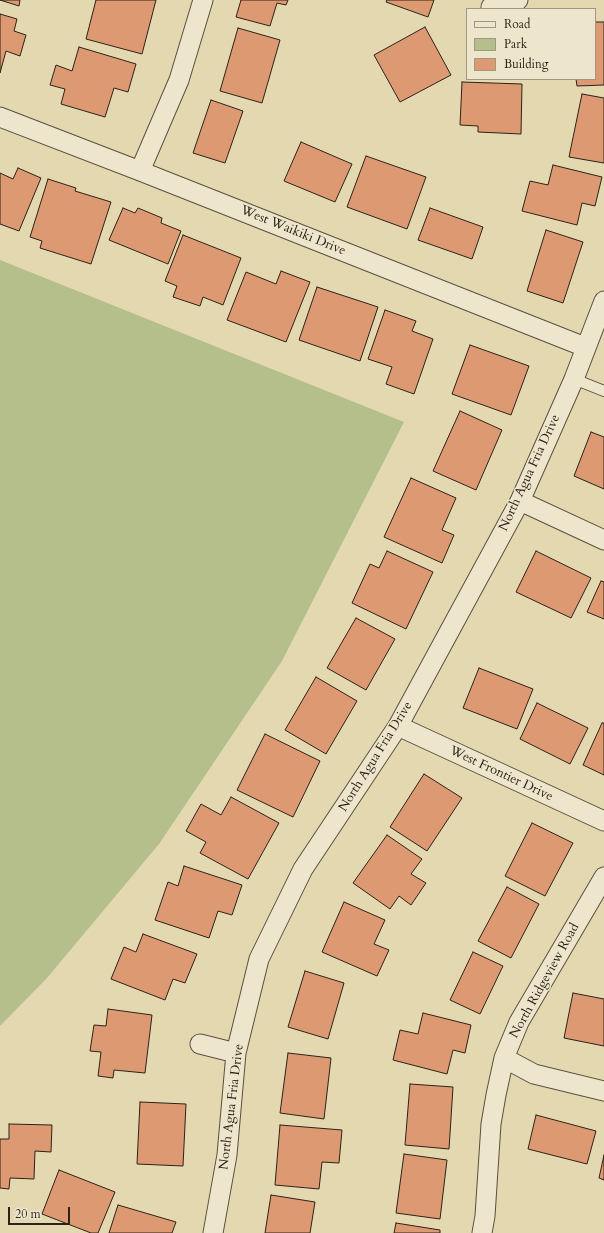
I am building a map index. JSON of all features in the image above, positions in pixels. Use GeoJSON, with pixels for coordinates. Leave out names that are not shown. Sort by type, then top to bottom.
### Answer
{"type":"FeatureCollection","features":[{"type":"Feature","properties":{"kind":"street"},"geometry":{"type":"LineString","coordinates":[[140,171],[179,80],[203,0]]}},
{"type":"Feature","properties":{"kind":"street"},"geometry":{"type":"LineString","coordinates":[[491,7],[518,0]]}},
{"type":"Feature","properties":{"kind":"street","name":"West Waikiki Drive"},"geometry":{"type":"LineString","coordinates":[[0,117],[585,347]]}},
{"type":"Feature","properties":{"kind":"street","name":"North Agua Fria Drive"},"geometry":{"type":"LineString","coordinates":[[213,1233],[227,1155],[236,1053],[259,959],[303,869],[398,726],[520,501],[574,379],[585,347],[604,301]]}},
{"type":"Feature","properties":{"kind":"street"},"geometry":{"type":"LineString","coordinates":[[520,501],[604,540]]}},
{"type":"Feature","properties":{"kind":"street","name":"West Frontier Drive"},"geometry":{"type":"LineString","coordinates":[[398,726],[604,821]]}},
{"type":"Feature","properties":{"kind":"street","name":"North Ridgeview Road"},"geometry":{"type":"LineString","coordinates":[[482,1233],[485,1216],[491,1124],[504,1058],[520,1022],[604,876]]}},
{"type":"Feature","properties":{"kind":"street"},"geometry":{"type":"LineString","coordinates":[[200,1044],[236,1053]]}},
{"type":"Feature","properties":{"kind":"street"},"geometry":{"type":"LineString","coordinates":[[504,1058],[534,1074],[604,1091]]}},
{"type":"Feature","properties":{"kind":"lane"},"geometry":{"type":"LineString","coordinates":[[574,379],[604,391]]}},
{"type":"Feature","properties":{"kind":"green space"},"geometry":{"type":"Polygon","coordinates":[[[0,260],[404,422],[282,661],[159,844],[47,978],[0,1026],[0,260]]]}},
{"type":"Feature","properties":{"kind":"building"},"geometry":{"type":"Polygon","coordinates":[[[0,0],[20,0],[19,6],[0,0]]]}},
{"type":"Feature","properties":{"kind":"building"},"geometry":{"type":"Polygon","coordinates":[[[96,0],[156,0],[142,54],[86,39],[96,0]]]}},
{"type":"Feature","properties":{"kind":"building"},"geometry":{"type":"Polygon","coordinates":[[[241,0],[288,0],[286,5],[277,3],[270,26],[236,17],[241,0]]]}},
{"type":"Feature","properties":{"kind":"building"},"geometry":{"type":"Polygon","coordinates":[[[387,0],[434,0],[428,17],[386,2],[387,0]]]}},
{"type":"Feature","properties":{"kind":"building"},"geometry":{"type":"Polygon","coordinates":[[[0,14],[17,19],[14,31],[26,35],[20,56],[6,51],[0,73],[0,14]]]}},
{"type":"Feature","properties":{"kind":"building"},"geometry":{"type":"Polygon","coordinates":[[[596,22],[604,22],[604,85],[577,86],[576,80],[596,80],[596,22]]]}},
{"type":"Feature","properties":{"kind":"building"},"geometry":{"type":"Polygon","coordinates":[[[425,27],[451,75],[400,102],[374,55],[425,27]]]}},
{"type":"Feature","properties":{"kind":"building"},"geometry":{"type":"Polygon","coordinates":[[[238,28],[280,40],[262,103],[220,91],[238,28]]]}},
{"type":"Feature","properties":{"kind":"building"},"geometry":{"type":"Polygon","coordinates":[[[79,47],[136,64],[128,92],[114,88],[105,117],[61,104],[65,89],[50,85],[56,65],[72,71],[79,47]]]}},
{"type":"Feature","properties":{"kind":"building"},"geometry":{"type":"Polygon","coordinates":[[[462,82],[522,84],[521,134],[478,132],[478,126],[460,125],[462,82]]]}},
{"type":"Feature","properties":{"kind":"building"},"geometry":{"type":"Polygon","coordinates":[[[582,94],[604,98],[604,163],[569,157],[582,94]]]}},
{"type":"Feature","properties":{"kind":"building"},"geometry":{"type":"Polygon","coordinates":[[[211,100],[243,111],[225,163],[193,153],[211,100]]]}},
{"type":"Feature","properties":{"kind":"building"},"geometry":{"type":"Polygon","coordinates":[[[301,142],[352,164],[335,202],[284,181],[301,142]]]}},
{"type":"Feature","properties":{"kind":"building"},"geometry":{"type":"Polygon","coordinates":[[[366,156],[426,177],[407,229],[347,207],[366,156]]]}},
{"type":"Feature","properties":{"kind":"building"},"geometry":{"type":"Polygon","coordinates":[[[553,165],[602,177],[595,206],[582,203],[577,225],[522,211],[530,181],[548,185],[553,165]]]}},
{"type":"Feature","properties":{"kind":"building"},"geometry":{"type":"Polygon","coordinates":[[[18,168],[41,178],[19,231],[0,224],[0,173],[13,179],[18,168]]]}},
{"type":"Feature","properties":{"kind":"building"},"geometry":{"type":"Polygon","coordinates":[[[48,179],[76,188],[75,191],[111,202],[91,264],[40,248],[42,241],[30,237],[48,179]]]}},
{"type":"Feature","properties":{"kind":"building"},"geometry":{"type":"Polygon","coordinates":[[[123,208],[135,213],[138,208],[162,218],[161,223],[181,231],[168,264],[109,240],[123,208]]]}},
{"type":"Feature","properties":{"kind":"building"},"geometry":{"type":"Polygon","coordinates":[[[430,208],[483,227],[472,259],[418,240],[430,208]]]}},
{"type":"Feature","properties":{"kind":"building"},"geometry":{"type":"Polygon","coordinates":[[[546,230],[583,242],[563,303],[527,291],[546,230]]]}},
{"type":"Feature","properties":{"kind":"building"},"geometry":{"type":"Polygon","coordinates":[[[183,235],[241,258],[223,305],[203,297],[200,306],[173,297],[177,286],[165,281],[183,235]]]}},
{"type":"Feature","properties":{"kind":"building"},"geometry":{"type":"Polygon","coordinates":[[[281,271],[310,282],[286,342],[227,320],[246,272],[276,284],[281,271]]]}},
{"type":"Feature","properties":{"kind":"building"},"geometry":{"type":"Polygon","coordinates":[[[317,287],[378,307],[360,361],[299,340],[317,287]]]}},
{"type":"Feature","properties":{"kind":"building"},"geometry":{"type":"Polygon","coordinates":[[[385,310],[416,321],[412,331],[433,339],[414,394],[386,384],[392,367],[368,359],[385,310]]]}},
{"type":"Feature","properties":{"kind":"building"},"geometry":{"type":"Polygon","coordinates":[[[470,345],[529,366],[511,415],[452,394],[470,345]]]}},
{"type":"Feature","properties":{"kind":"building"},"geometry":{"type":"Polygon","coordinates":[[[460,411],[502,430],[476,490],[433,471],[460,411]]]}},
{"type":"Feature","properties":{"kind":"building"},"geometry":{"type":"Polygon","coordinates":[[[591,432],[604,437],[604,489],[574,476],[591,432]]]}},
{"type":"Feature","properties":{"kind":"building"},"geometry":{"type":"Polygon","coordinates":[[[411,478],[456,498],[442,530],[454,535],[442,563],[384,537],[411,478]]]}},
{"type":"Feature","properties":{"kind":"building"},"geometry":{"type":"Polygon","coordinates":[[[387,551],[433,572],[406,629],[352,603],[370,564],[379,568],[387,551]]]}},
{"type":"Feature","properties":{"kind":"building"},"geometry":{"type":"Polygon","coordinates":[[[536,551],[591,578],[571,618],[516,592],[536,551]]]}},
{"type":"Feature","properties":{"kind":"building"},"geometry":{"type":"Polygon","coordinates":[[[601,581],[604,582],[604,619],[587,612],[601,581]]]}},
{"type":"Feature","properties":{"kind":"building"},"geometry":{"type":"Polygon","coordinates":[[[356,618],[395,639],[366,690],[327,668],[356,618]]]}},
{"type":"Feature","properties":{"kind":"building"},"geometry":{"type":"Polygon","coordinates":[[[479,668],[533,689],[517,729],[463,708],[479,668]]]}},
{"type":"Feature","properties":{"kind":"building"},"geometry":{"type":"Polygon","coordinates":[[[316,677],[357,701],[326,754],[285,730],[316,677]]]}},
{"type":"Feature","properties":{"kind":"building"},"geometry":{"type":"Polygon","coordinates":[[[537,703],[588,728],[570,764],[520,739],[537,703]]]}},
{"type":"Feature","properties":{"kind":"building"},"geometry":{"type":"Polygon","coordinates":[[[602,723],[604,723],[604,775],[583,765],[602,723]]]}},
{"type":"Feature","properties":{"kind":"building"},"geometry":{"type":"Polygon","coordinates":[[[265,734],[320,761],[293,817],[237,790],[265,734]]]}},
{"type":"Feature","properties":{"kind":"building"},"geometry":{"type":"Polygon","coordinates":[[[424,774],[462,798],[427,851],[390,827],[424,774]]]}},
{"type":"Feature","properties":{"kind":"building"},"geometry":{"type":"Polygon","coordinates":[[[231,797],[279,823],[248,879],[200,853],[206,842],[186,831],[201,804],[221,815],[231,797]]]}},
{"type":"Feature","properties":{"kind":"building"},"geometry":{"type":"Polygon","coordinates":[[[532,823],[573,843],[545,896],[505,876],[532,823]]]}},
{"type":"Feature","properties":{"kind":"building"},"geometry":{"type":"Polygon","coordinates":[[[387,835],[422,859],[411,874],[426,883],[411,905],[399,896],[390,909],[353,883],[387,835]]]}},
{"type":"Feature","properties":{"kind":"building"},"geometry":{"type":"Polygon","coordinates":[[[184,866],[242,885],[232,915],[218,911],[209,938],[155,920],[168,882],[178,886],[184,866]]]}},
{"type":"Feature","properties":{"kind":"building"},"geometry":{"type":"Polygon","coordinates":[[[507,887],[539,904],[511,958],[478,941],[507,887]]]}},
{"type":"Feature","properties":{"kind":"building"},"geometry":{"type":"Polygon","coordinates":[[[344,902],[385,920],[374,944],[389,950],[377,976],[322,952],[344,902]]]}},
{"type":"Feature","properties":{"kind":"building"},"geometry":{"type":"Polygon","coordinates":[[[143,934],[197,954],[185,983],[173,979],[165,1000],[111,979],[124,947],[136,952],[143,934]]]}},
{"type":"Feature","properties":{"kind":"building"},"geometry":{"type":"Polygon","coordinates":[[[473,952],[503,966],[480,1014],[450,1000],[473,952]]]}},
{"type":"Feature","properties":{"kind":"building"},"geometry":{"type":"Polygon","coordinates":[[[305,971],[344,983],[328,1039],[288,1027],[305,971]]]}},
{"type":"Feature","properties":{"kind":"building"},"geometry":{"type":"Polygon","coordinates":[[[573,993],[604,999],[604,1046],[564,1038],[573,993]]]}},
{"type":"Feature","properties":{"kind":"building"},"geometry":{"type":"Polygon","coordinates":[[[108,1009],[152,1015],[145,1073],[114,1070],[113,1078],[98,1076],[101,1052],[90,1051],[94,1025],[106,1026],[108,1009]]]}},
{"type":"Feature","properties":{"kind":"building"},"geometry":{"type":"Polygon","coordinates":[[[423,1013],[471,1025],[465,1053],[453,1050],[447,1074],[393,1060],[400,1030],[418,1034],[423,1013]]]}},
{"type":"Feature","properties":{"kind":"building"},"geometry":{"type":"Polygon","coordinates":[[[288,1053],[331,1058],[324,1119],[280,1113],[288,1053]]]}},
{"type":"Feature","properties":{"kind":"building"},"geometry":{"type":"Polygon","coordinates":[[[410,1084],[453,1087],[449,1149],[405,1145],[410,1084]]]}},
{"type":"Feature","properties":{"kind":"building"},"geometry":{"type":"Polygon","coordinates":[[[140,1102],[186,1104],[183,1166],[137,1164],[140,1102]]]}},
{"type":"Feature","properties":{"kind":"building"},"geometry":{"type":"Polygon","coordinates":[[[536,1115],[596,1131],[587,1164],[528,1149],[536,1115]]]}},
{"type":"Feature","properties":{"kind":"building"},"geometry":{"type":"Polygon","coordinates":[[[9,1124],[52,1125],[51,1152],[35,1151],[34,1179],[10,1178],[9,1189],[0,1188],[0,1139],[9,1139],[9,1124]]]}},
{"type":"Feature","properties":{"kind":"building"},"geometry":{"type":"Polygon","coordinates":[[[280,1125],[342,1130],[339,1163],[322,1162],[319,1189],[275,1185],[280,1125]]]}},
{"type":"Feature","properties":{"kind":"building"},"geometry":{"type":"Polygon","coordinates":[[[404,1154],[447,1160],[440,1219],[396,1213],[404,1154]]]}},
{"type":"Feature","properties":{"kind":"building"},"geometry":{"type":"Polygon","coordinates":[[[604,1155],[604,1180],[599,1178],[604,1155]]]}},
{"type":"Feature","properties":{"kind":"building"},"geometry":{"type":"Polygon","coordinates":[[[59,1170],[115,1192],[98,1233],[91,1233],[42,1214],[59,1170]]]}},
{"type":"Feature","properties":{"kind":"building"},"geometry":{"type":"Polygon","coordinates":[[[271,1195],[315,1202],[310,1233],[265,1233],[271,1195]]]}},
{"type":"Feature","properties":{"kind":"building"},"geometry":{"type":"Polygon","coordinates":[[[118,1205],[176,1222],[172,1233],[109,1233],[118,1205]]]}},
{"type":"Feature","properties":{"kind":"building"},"geometry":{"type":"Polygon","coordinates":[[[396,1223],[440,1230],[440,1233],[394,1233],[396,1223]]]}}]}
